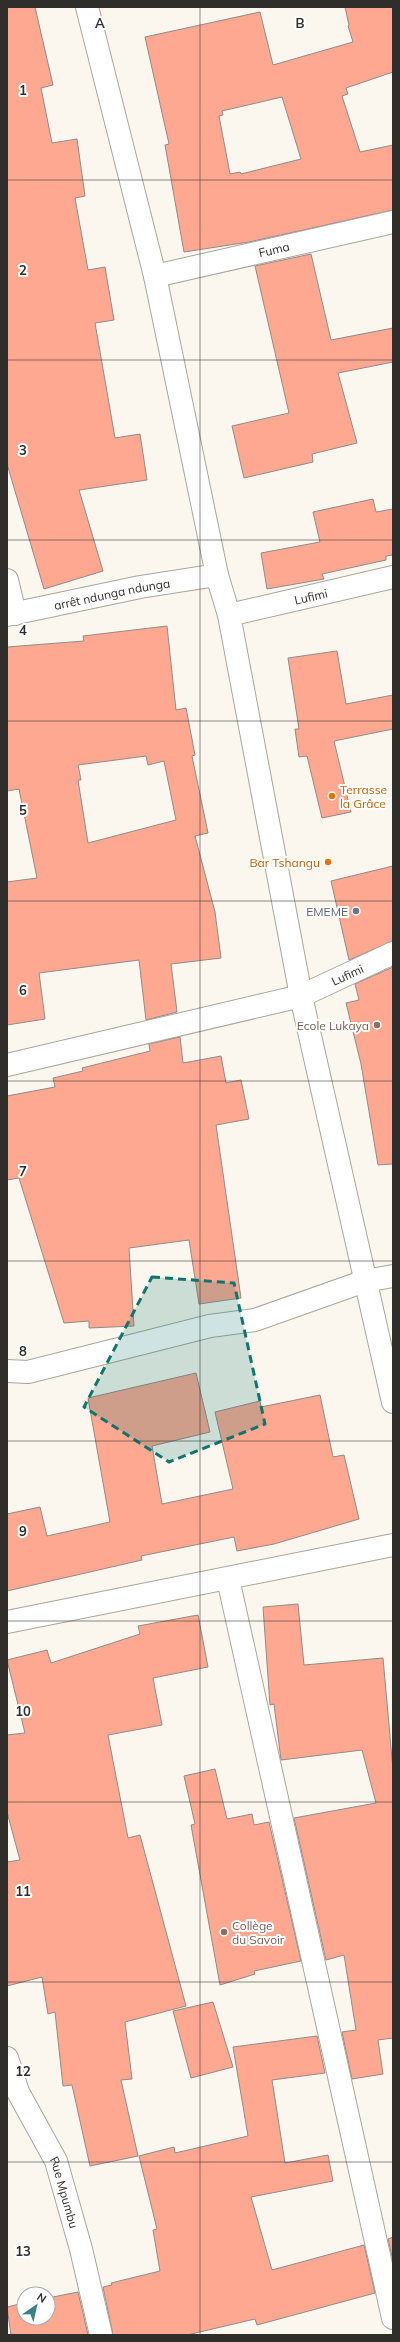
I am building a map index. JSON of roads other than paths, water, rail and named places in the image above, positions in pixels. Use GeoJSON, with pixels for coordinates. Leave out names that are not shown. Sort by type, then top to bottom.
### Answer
{"type":"FeatureCollection","features":[{"type":"Feature","properties":{"kind":"street"},"geometry":{"type":"LineString","coordinates":[[87,7],[155,276],[216,575],[228,615],[301,996],[393,1402]]}},
{"type":"Feature","properties":{"kind":"street","name":"Fuma"},"geometry":{"type":"LineString","coordinates":[[155,276],[393,222]]}},
{"type":"Feature","properties":{"kind":"street","name":"arrêt ndunga ndunga"},"geometry":{"type":"LineString","coordinates":[[11,615],[140,587],[216,575]]}},
{"type":"Feature","properties":{"kind":"street","name":"Lufimi"},"geometry":{"type":"LineString","coordinates":[[228,615],[393,577]]}},
{"type":"Feature","properties":{"kind":"street"},"geometry":{"type":"LineString","coordinates":[[7,580],[11,615]]}},
{"type":"Feature","properties":{"kind":"street","name":"Lufimi"},"geometry":{"type":"LineString","coordinates":[[7,1065],[301,996],[393,953]]}},
{"type":"Feature","properties":{"kind":"street"},"geometry":{"type":"LineString","coordinates":[[7,1371],[28,1372],[210,1326],[255,1320],[366,1281],[393,1276]]}},
{"type":"Feature","properties":{"kind":"street"},"geometry":{"type":"LineString","coordinates":[[7,1622],[393,1545]]}},
{"type":"Feature","properties":{"kind":"street"},"geometry":{"type":"LineString","coordinates":[[228,1579],[393,2318]]}},
{"type":"Feature","properties":{"kind":"street","name":"Rue Mpumbu"},"geometry":{"type":"LineString","coordinates":[[7,2058],[18,2092],[56,2161],[81,2249],[101,2335]]}},
{"type":"Feature","properties":{"kind":"place","name":"Terrasse la Grâce"},"geometry":{"type":"Point","coordinates":[332,796]}},
{"type":"Feature","properties":{"kind":"place","name":"Bar Tshangu"},"geometry":{"type":"Point","coordinates":[328,862]}},
{"type":"Feature","properties":{"kind":"place","name":"EMEME"},"geometry":{"type":"Point","coordinates":[356,911]}},
{"type":"Feature","properties":{"kind":"place","name":"Ecole Lukaya"},"geometry":{"type":"Point","coordinates":[377,1025]}},
{"type":"Feature","properties":{"kind":"place","name":"Collège du Savoir"},"geometry":{"type":"Point","coordinates":[224,1932]}}]}
